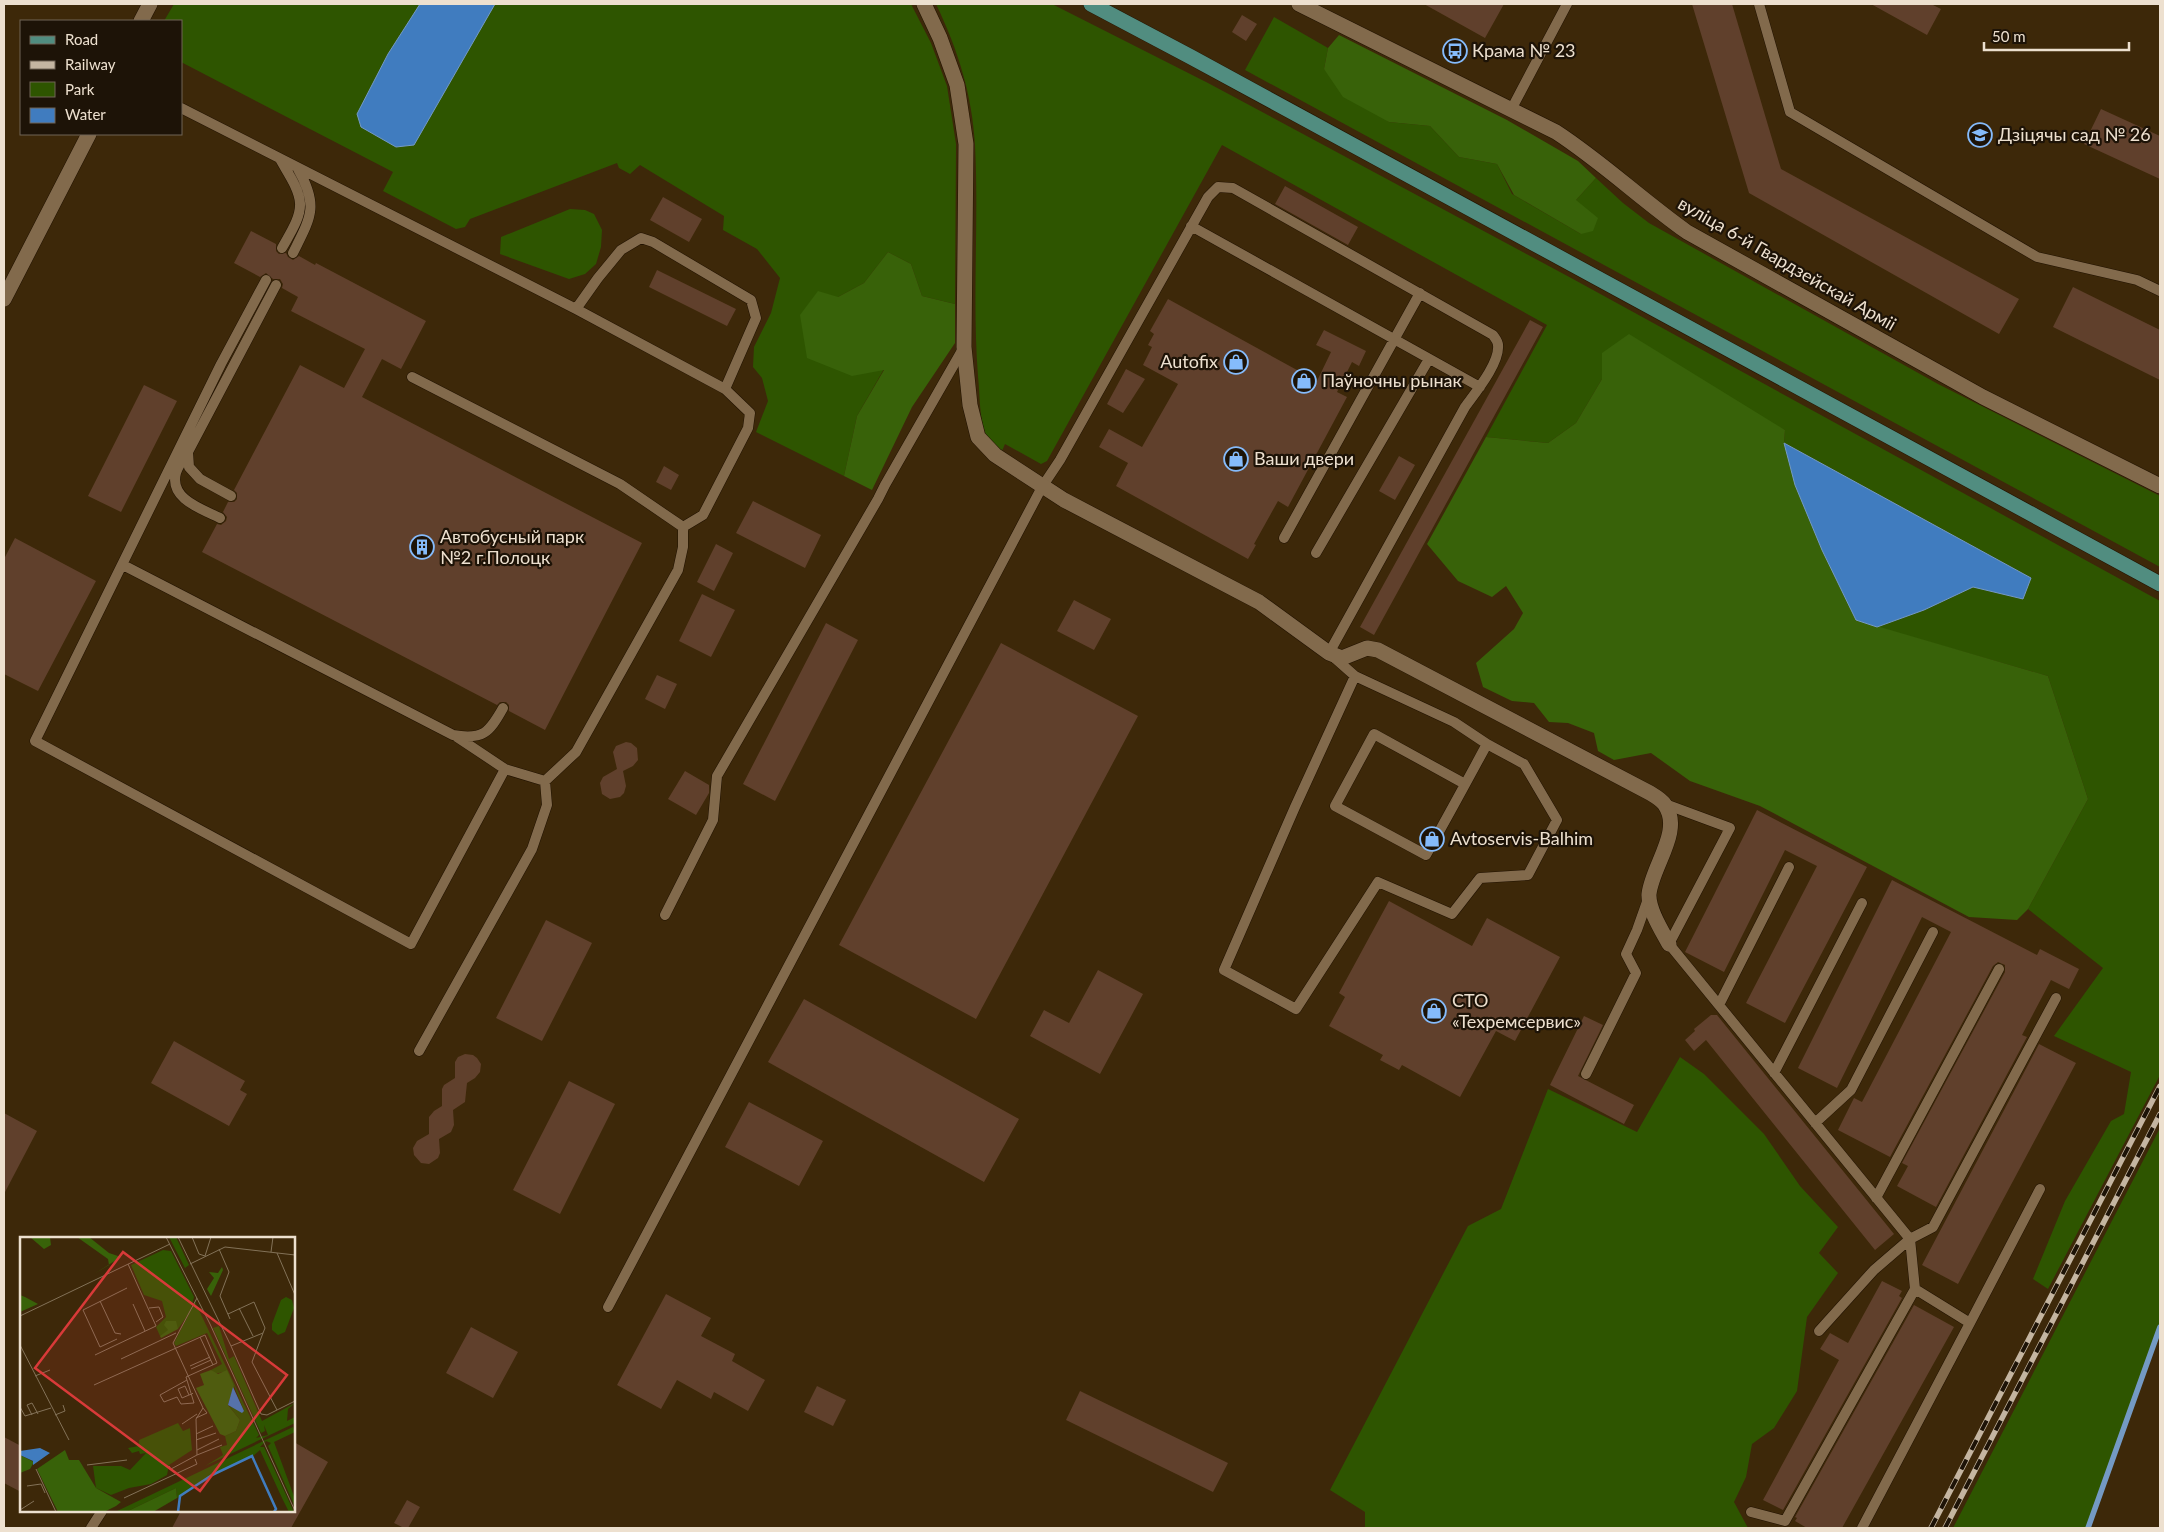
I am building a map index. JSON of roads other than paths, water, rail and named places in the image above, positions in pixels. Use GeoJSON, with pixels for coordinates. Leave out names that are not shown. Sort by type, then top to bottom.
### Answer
{"type":"FeatureCollection","features":[{"type":"Feature","properties":{"kind":"main road"},"geometry":{"type":"LineString","coordinates":[[1091,4],[1192,57],[2160,584]]}},
{"type":"Feature","properties":{"kind":"street"},"geometry":{"type":"LineString","coordinates":[[142,20],[150,4]]}},
{"type":"Feature","properties":{"kind":"street"},"geometry":{"type":"LineString","coordinates":[[924,4],[940,38],[957,85],[966,144],[964,347],[970,405],[978,437],[995,454],[1042,487],[1259,602],[1329,653],[1342,658],[1367,648],[1378,650],[1650,792],[1665,804],[1671,820],[1670,835],[1656,867],[1649,896],[1656,920],[1669,944]]}},
{"type":"Feature","properties":{"kind":"street","name":"вуліца 6-й Гвардзейскай Арміі"},"geometry":{"type":"LineString","coordinates":[[1299,4],[1512,108],[1556,132],[1585,150],[1656,210],[1687,232],[1983,397],[2160,486]]}},
{"type":"Feature","properties":{"kind":"street"},"geometry":{"type":"LineString","coordinates":[[4,299],[88,135]]}},
{"type":"Feature","properties":{"kind":"lane"},"geometry":{"type":"LineString","coordinates":[[1512,108],[1567,4]]}},
{"type":"Feature","properties":{"kind":"lane"},"geometry":{"type":"LineString","coordinates":[[1759,4],[1790,112],[2037,257],[2136,280],[2160,291]]}},
{"type":"Feature","properties":{"kind":"lane"},"geometry":{"type":"LineString","coordinates":[[182,109],[576,309],[725,389],[750,413],[748,428],[702,515],[683,527]]}},
{"type":"Feature","properties":{"kind":"lane"},"geometry":{"type":"LineString","coordinates":[[279,158],[294,184],[300,203],[295,222],[282,248]]}},
{"type":"Feature","properties":{"kind":"lane"},"geometry":{"type":"LineString","coordinates":[[293,253],[305,229],[312,209],[309,188],[297,168]]}},
{"type":"Feature","properties":{"kind":"lane"},"geometry":{"type":"LineString","coordinates":[[608,1308],[1042,487],[1060,460],[1208,196],[1218,188],[1233,188],[1493,335],[1498,343],[1498,355],[1480,387],[1465,407],[1329,653],[1355,676],[1454,722],[1487,744],[1524,764],[1557,820],[1528,875],[1480,878],[1452,914],[1378,882],[1296,1009],[1224,970],[1355,676]]}},
{"type":"Feature","properties":{"kind":"lane"},"geometry":{"type":"LineString","coordinates":[[1191,226],[1480,387]]}},
{"type":"Feature","properties":{"kind":"lane"},"geometry":{"type":"LineString","coordinates":[[576,309],[621,250],[640,238],[653,242],[752,300],[756,318],[725,389]]}},
{"type":"Feature","properties":{"kind":"lane"},"geometry":{"type":"LineString","coordinates":[[266,280],[221,364],[35,741],[411,944],[505,769]]}},
{"type":"Feature","properties":{"kind":"lane"},"geometry":{"type":"LineString","coordinates":[[220,518],[186,501],[177,490],[176,474],[276,285]]}},
{"type":"Feature","properties":{"kind":"lane"},"geometry":{"type":"LineString","coordinates":[[1284,538],[1420,293]]}},
{"type":"Feature","properties":{"kind":"lane"},"geometry":{"type":"LineString","coordinates":[[665,915],[713,820],[717,776],[964,347]]}},
{"type":"Feature","properties":{"kind":"lane"},"geometry":{"type":"LineString","coordinates":[[1316,553],[1429,359]]}},
{"type":"Feature","properties":{"kind":"lane"},"geometry":{"type":"LineString","coordinates":[[412,377],[620,484],[683,527]]}},
{"type":"Feature","properties":{"kind":"lane"},"geometry":{"type":"LineString","coordinates":[[188,452],[189,467],[200,479],[232,496]]}},
{"type":"Feature","properties":{"kind":"lane"},"geometry":{"type":"LineString","coordinates":[[545,781],[576,752],[678,570],[683,547],[683,527]]}},
{"type":"Feature","properties":{"kind":"lane"},"geometry":{"type":"LineString","coordinates":[[123,565],[454,735],[505,769],[545,781]]}},
{"type":"Feature","properties":{"kind":"lane"},"geometry":{"type":"LineString","coordinates":[[454,735],[470,738],[484,733],[494,725],[503,708]]}},
{"type":"Feature","properties":{"kind":"lane"},"geometry":{"type":"LineString","coordinates":[[1465,784],[1374,734],[1335,806],[1426,855],[1487,744]]}},
{"type":"Feature","properties":{"kind":"lane"},"geometry":{"type":"LineString","coordinates":[[419,1051],[532,849],[547,805],[545,781]]}},
{"type":"Feature","properties":{"kind":"lane"},"geometry":{"type":"LineString","coordinates":[[1665,804],[1730,828],[1669,944],[1910,1239],[1915,1289],[1785,1521],[1751,1512]]}},
{"type":"Feature","properties":{"kind":"lane"},"geometry":{"type":"LineString","coordinates":[[1719,1005],[1789,867]]}},
{"type":"Feature","properties":{"kind":"lane"},"geometry":{"type":"LineString","coordinates":[[1586,1074],[1636,973],[1626,954],[1649,896]]}},
{"type":"Feature","properties":{"kind":"lane"},"geometry":{"type":"LineString","coordinates":[[1774,1073],[1862,903]]}},
{"type":"Feature","properties":{"kind":"lane"},"geometry":{"type":"LineString","coordinates":[[1815,1123],[1851,1090],[1933,932]]}},
{"type":"Feature","properties":{"kind":"lane"},"geometry":{"type":"LineString","coordinates":[[1876,1198],[2000,970]]}},
{"type":"Feature","properties":{"kind":"lane"},"geometry":{"type":"LineString","coordinates":[[1819,1331],[1874,1270],[1910,1239],[1932,1227],[2056,998]]}},
{"type":"Feature","properties":{"kind":"lane"},"geometry":{"type":"LineString","coordinates":[[1862,1528],[2040,1189]]}},
{"type":"Feature","properties":{"kind":"lane"},"geometry":{"type":"LineString","coordinates":[[1915,1289],[1970,1323]]}},
{"type":"Feature","properties":{"kind":"lane"},"geometry":{"type":"LineString","coordinates":[[91,1528],[101,1512]]}},
{"type":"Feature","properties":{"kind":"water"},"geometry":{"type":"Polygon","coordinates":[[[420,4],[495,4],[414,145],[396,147],[361,127],[357,114],[388,54],[420,4]]]}},
{"type":"Feature","properties":{"kind":"water"},"geometry":{"type":"Polygon","coordinates":[[[1784,443],[2031,578],[2023,599],[1973,587],[1924,610],[1877,627],[1856,620],[1822,550],[1795,485],[1784,443]]]}},
{"type":"Feature","properties":{"kind":"waterway"},"geometry":{"type":"LineString","coordinates":[[2088,1528],[2160,1327]]}},
{"type":"Feature","properties":{"kind":"railway"},"geometry":{"type":"LineString","coordinates":[[1931,1528],[2160,1086]]}},
{"type":"Feature","properties":{"kind":"railway"},"geometry":{"type":"LineString","coordinates":[[1945,1528],[2160,1114]]}},
{"type":"Feature","properties":{"kind":"place","name":"Крама № 23"},"geometry":{"type":"Point","coordinates":[1455,51]}},
{"type":"Feature","properties":{"kind":"place","name":"Дзіцячы сад № 26"},"geometry":{"type":"Point","coordinates":[1980,135]}},
{"type":"Feature","properties":{"kind":"place","name":"Autofix"},"geometry":{"type":"Point","coordinates":[1236,362]}},
{"type":"Feature","properties":{"kind":"place","name":"Паўночны рынак"},"geometry":{"type":"Point","coordinates":[1304,381]}},
{"type":"Feature","properties":{"kind":"place","name":"Ваши двери"},"geometry":{"type":"Point","coordinates":[1236,459]}},
{"type":"Feature","properties":{"kind":"place","name":"Автобусный парк №2 г.Полоцк"},"geometry":{"type":"Point","coordinates":[422,547]}},
{"type":"Feature","properties":{"kind":"place","name":"Avtoservis-Balhim"},"geometry":{"type":"Point","coordinates":[1432,839]}},
{"type":"Feature","properties":{"kind":"place","name":"СТО «Техремсервис»"},"geometry":{"type":"Point","coordinates":[1434,1011]}}]}
